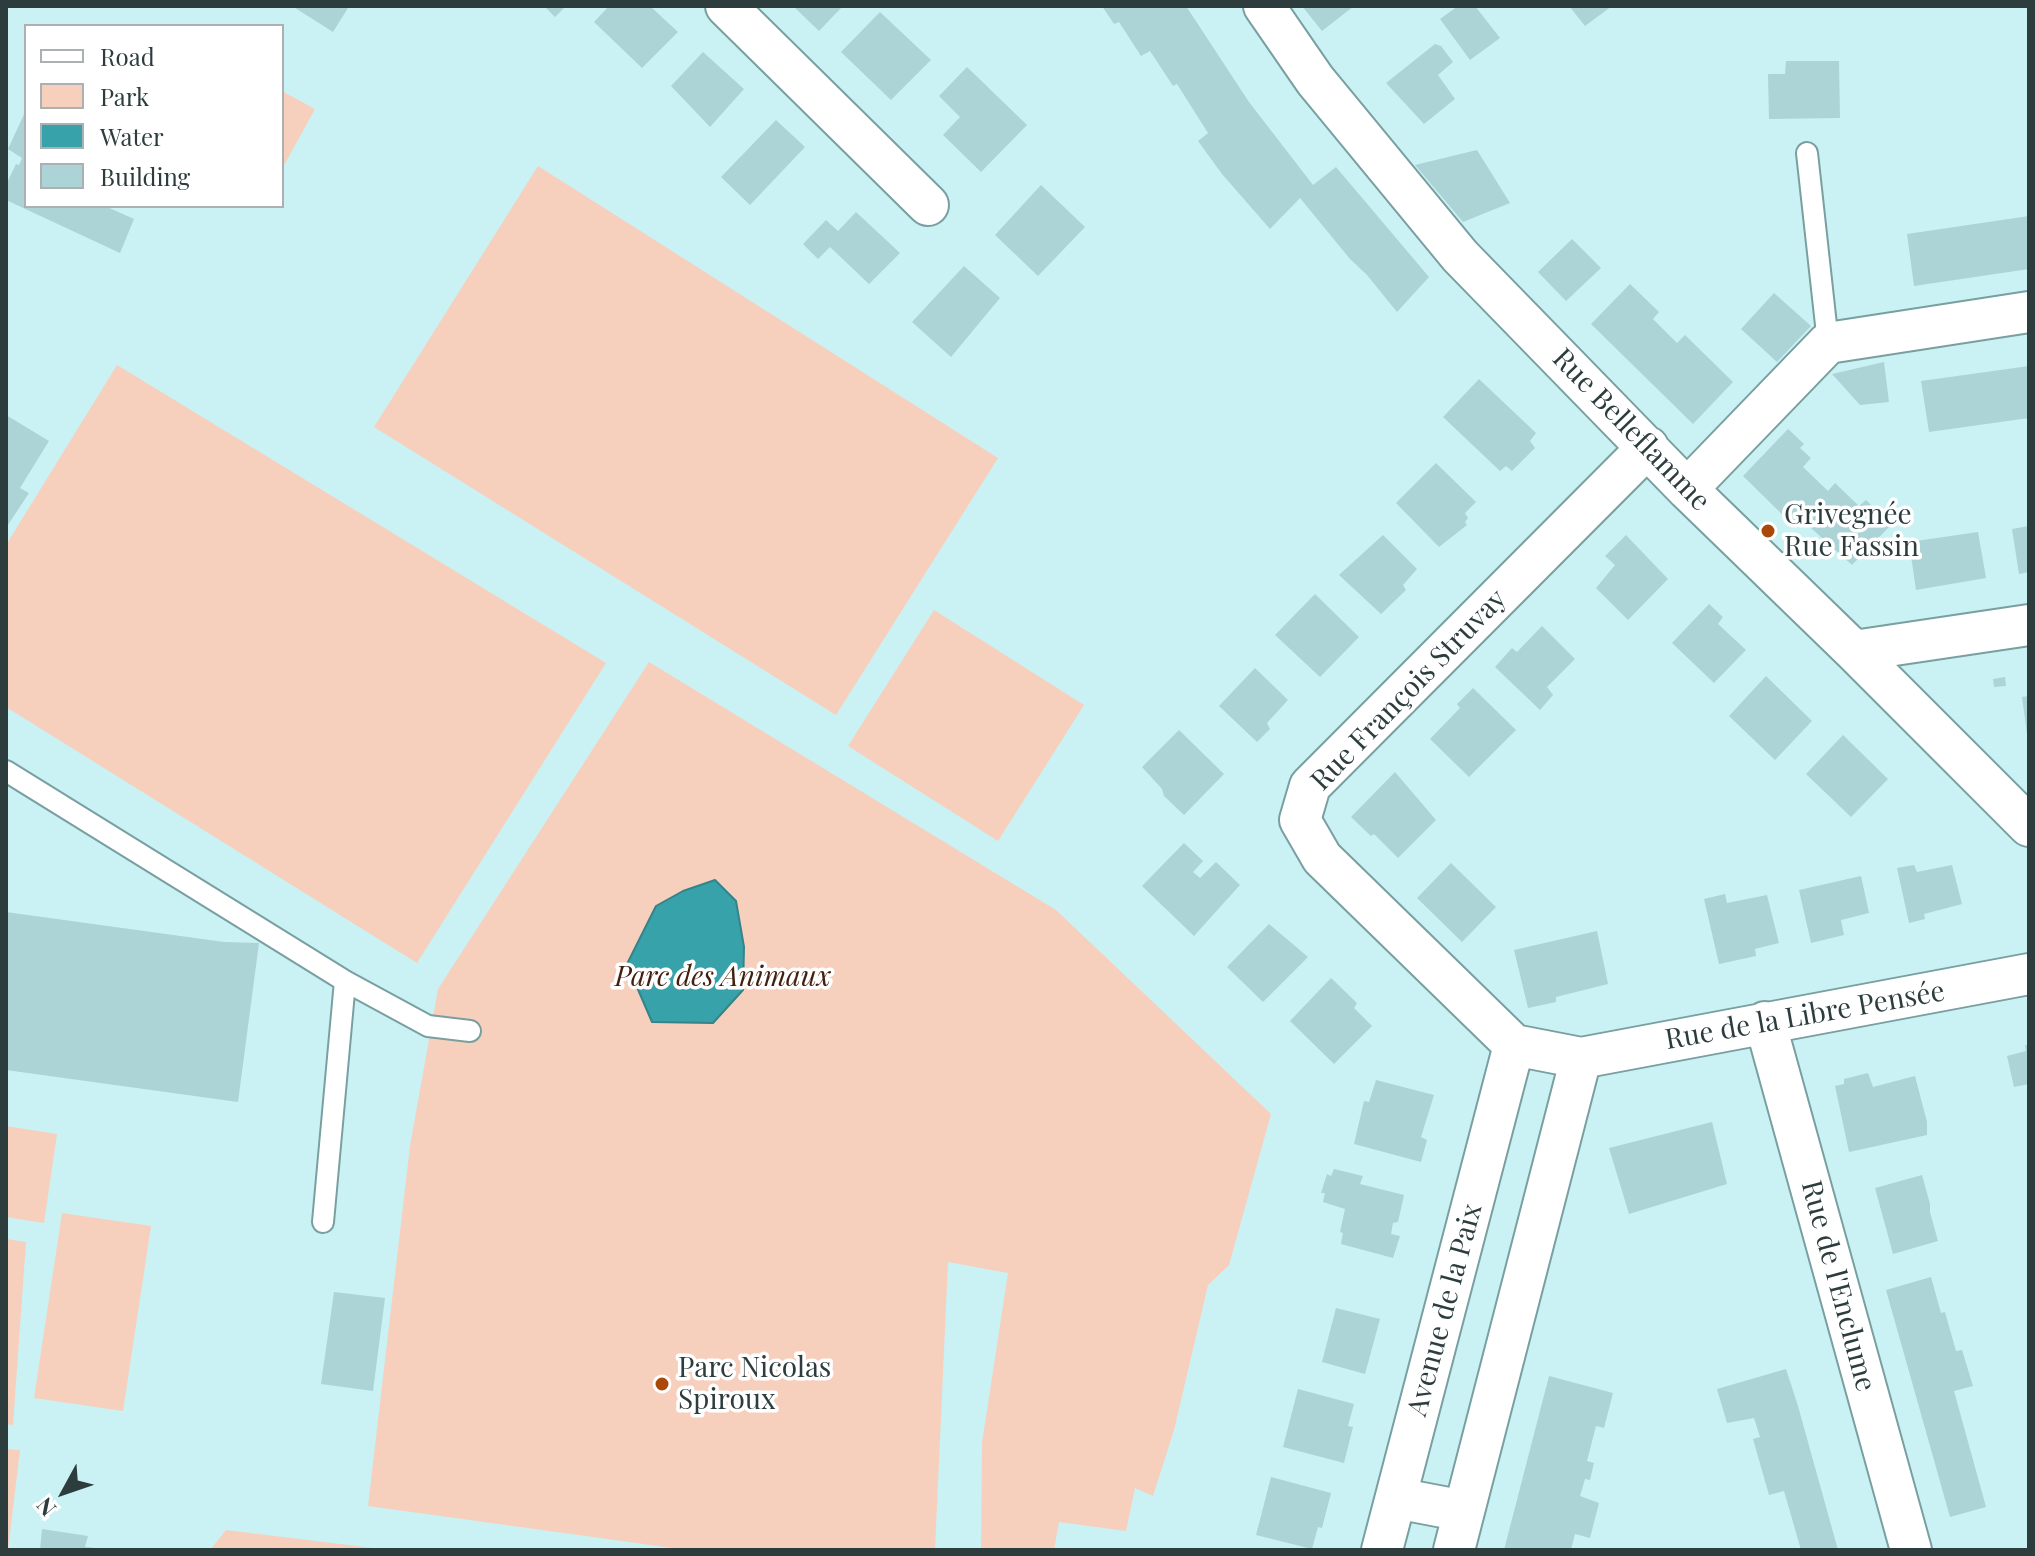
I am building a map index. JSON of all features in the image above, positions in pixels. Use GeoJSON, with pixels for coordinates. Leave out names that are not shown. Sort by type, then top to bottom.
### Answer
{"type":"FeatureCollection","features":[{"type":"Feature","properties":{"kind":"street"},"geometry":{"type":"LineString","coordinates":[[726,6],[928,205]]}},
{"type":"Feature","properties":{"kind":"street","name":"Rue Belleflamme"},"geometry":{"type":"LineString","coordinates":[[1264,6],[1315,80],[1460,256],[1687,489],[2029,826]]}},
{"type":"Feature","properties":{"kind":"street"},"geometry":{"type":"LineString","coordinates":[[1687,489],[1828,343],[2029,312]]}},
{"type":"Feature","properties":{"kind":"street","name":"Rue François Struvay"},"geometry":{"type":"LineString","coordinates":[[1514,1045],[1322,858],[1300,820],[1310,786],[1648,447]]}},
{"type":"Feature","properties":{"kind":"street"},"geometry":{"type":"LineString","coordinates":[[1854,651],[2029,625]]}},
{"type":"Feature","properties":{"kind":"street","name":"Rue de la Libre Pensée"},"geometry":{"type":"LineString","coordinates":[[1581,1058],[2029,974]]}},
{"type":"Feature","properties":{"kind":"street","name":"Rue de l'Enclume"},"geometry":{"type":"LineString","coordinates":[[1765,1022],[1911,1550]]}},
{"type":"Feature","properties":{"kind":"street"},"geometry":{"type":"LineString","coordinates":[[1454,1550],[1581,1058],[1514,1045]]}},
{"type":"Feature","properties":{"kind":"street","name":"Avenue de la Paix"},"geometry":{"type":"LineString","coordinates":[[1382,1550],[1514,1045]]}},
{"type":"Feature","properties":{"kind":"street"},"geometry":{"type":"LineString","coordinates":[[1494,1122],[1559,1142]]}},
{"type":"Feature","properties":{"kind":"street"},"geometry":{"type":"LineString","coordinates":[[1396,1498],[1464,1511]]}},
{"type":"Feature","properties":{"kind":"lane"},"geometry":{"type":"LineString","coordinates":[[1807,153],[1828,343]]}},
{"type":"Feature","properties":{"kind":"lane"},"geometry":{"type":"LineString","coordinates":[[6,771],[345,981],[428,1026],[470,1031]]}},
{"type":"Feature","properties":{"kind":"lane"},"geometry":{"type":"LineString","coordinates":[[323,1222],[345,981]]}},
{"type":"Feature","properties":{"kind":"green space"},"geometry":{"type":"Polygon","coordinates":[[[284,92],[315,109],[284,165],[284,92]]]}},
{"type":"Feature","properties":{"kind":"green space"},"geometry":{"type":"Polygon","coordinates":[[[538,166],[998,458],[836,715],[374,427],[538,166]]]}},
{"type":"Feature","properties":{"kind":"green space"},"geometry":{"type":"Polygon","coordinates":[[[117,365],[606,663],[417,963],[6,707],[6,545],[117,365]]]}},
{"type":"Feature","properties":{"kind":"green space"},"geometry":{"type":"Polygon","coordinates":[[[934,610],[1084,705],[998,841],[848,746],[934,610]]]}},
{"type":"Feature","properties":{"kind":"green space","name":"Parc des Animaux"},"geometry":{"type":"Polygon","coordinates":[[[649,662],[1056,910],[1271,1114],[1229,1265],[1208,1285],[1174,1430],[1153,1496],[1135,1488],[1126,1531],[1059,1522],[1054,1550],[981,1550],[982,1443],[1008,1273],[948,1262],[935,1550],[687,1550],[368,1506],[410,1146],[438,989],[649,662]]]}},
{"type":"Feature","properties":{"kind":"green space"},"geometry":{"type":"Polygon","coordinates":[[[6,1126],[57,1134],[44,1223],[6,1217],[6,1126]]]}},
{"type":"Feature","properties":{"kind":"green space"},"geometry":{"type":"Polygon","coordinates":[[[62,1213],[151,1226],[123,1411],[34,1398],[62,1213]]]}},
{"type":"Feature","properties":{"kind":"green space"},"geometry":{"type":"Polygon","coordinates":[[[6,1239],[26,1242],[13,1425],[6,1424],[6,1239]]]}},
{"type":"Feature","properties":{"kind":"green space"},"geometry":{"type":"Polygon","coordinates":[[[6,1449],[20,1450],[8,1550],[6,1550],[6,1449]]]}},
{"type":"Feature","properties":{"kind":"green space"},"geometry":{"type":"Polygon","coordinates":[[[226,1530],[389,1550],[210,1550],[226,1530]]]}},
{"type":"Feature","properties":{"kind":"water"},"geometry":{"type":"Polygon","coordinates":[[[715,880],[736,901],[744,947],[743,990],[713,1023],[652,1022],[627,964],[656,906],[683,891],[715,880]]]}},
{"type":"Feature","properties":{"kind":"building"},"geometry":{"type":"Polygon","coordinates":[[[292,6],[346,6],[348,8],[333,32],[292,6]]]}},
{"type":"Feature","properties":{"kind":"building"},"geometry":{"type":"Polygon","coordinates":[[[544,6],[566,6],[555,17],[544,6]]]}},
{"type":"Feature","properties":{"kind":"building"},"geometry":{"type":"Polygon","coordinates":[[[609,6],[650,6],[678,32],[642,68],[594,22],[609,6]]]}},
{"type":"Feature","properties":{"kind":"building"},"geometry":{"type":"Polygon","coordinates":[[[793,6],[843,6],[819,31],[793,6]]]}},
{"type":"Feature","properties":{"kind":"building"},"geometry":{"type":"Polygon","coordinates":[[[1102,6],[1186,6],[1249,102],[1313,185],[1336,167],[1429,277],[1397,312],[1300,198],[1270,229],[1198,141],[1208,133],[1177,84],[1173,86],[1150,51],[1141,56],[1119,22],[1114,24],[1102,6]]]}},
{"type":"Feature","properties":{"kind":"building"},"geometry":{"type":"Polygon","coordinates":[[[1302,6],[1354,6],[1322,31],[1302,6]]]}},
{"type":"Feature","properties":{"kind":"building"},"geometry":{"type":"Polygon","coordinates":[[[1458,6],[1475,6],[1500,38],[1470,60],[1440,19],[1458,6]]]}},
{"type":"Feature","properties":{"kind":"building"},"geometry":{"type":"Polygon","coordinates":[[[1569,6],[1612,6],[1585,26],[1569,6]]]}},
{"type":"Feature","properties":{"kind":"building"},"geometry":{"type":"Polygon","coordinates":[[[880,12],[931,60],[891,100],[841,52],[880,12]]]}},
{"type":"Feature","properties":{"kind":"building"},"geometry":{"type":"Polygon","coordinates":[[[1435,44],[1441,46],[1453,62],[1438,75],[1455,99],[1424,124],[1386,83],[1435,44]]]}},
{"type":"Feature","properties":{"kind":"building"},"geometry":{"type":"Polygon","coordinates":[[[703,52],[744,89],[710,127],[671,86],[703,52]]]}},
{"type":"Feature","properties":{"kind":"building"},"geometry":{"type":"Polygon","coordinates":[[[1786,61],[1839,61],[1840,118],[1769,119],[1768,74],[1785,74],[1786,61]]]}},
{"type":"Feature","properties":{"kind":"building"},"geometry":{"type":"Polygon","coordinates":[[[967,67],[1027,125],[981,172],[943,135],[960,117],[939,96],[967,67]]]}},
{"type":"Feature","properties":{"kind":"building"},"geometry":{"type":"Polygon","coordinates":[[[24,114],[24,208],[109,208],[134,219],[120,253],[6,200],[6,185],[22,158],[8,149],[24,114]]]}},
{"type":"Feature","properties":{"kind":"building"},"geometry":{"type":"Polygon","coordinates":[[[776,120],[805,147],[750,205],[721,177],[776,120]]]}},
{"type":"Feature","properties":{"kind":"building"},"geometry":{"type":"Polygon","coordinates":[[[1477,150],[1510,203],[1463,222],[1415,165],[1477,150]]]}},
{"type":"Feature","properties":{"kind":"building"},"geometry":{"type":"Polygon","coordinates":[[[1041,185],[1085,227],[1038,276],[995,235],[1041,185]]]}},
{"type":"Feature","properties":{"kind":"building"},"geometry":{"type":"Polygon","coordinates":[[[856,212],[900,253],[869,284],[830,247],[818,259],[803,244],[826,220],[838,231],[856,212]]]}},
{"type":"Feature","properties":{"kind":"building"},"geometry":{"type":"Polygon","coordinates":[[[2029,216],[2029,269],[1914,286],[1907,234],[2029,216]]]}},
{"type":"Feature","properties":{"kind":"building"},"geometry":{"type":"Polygon","coordinates":[[[1572,239],[1601,268],[1566,301],[1538,272],[1572,239]]]}},
{"type":"Feature","properties":{"kind":"building"},"geometry":{"type":"Polygon","coordinates":[[[964,266],[1000,298],[951,357],[912,322],[964,266]]]}},
{"type":"Feature","properties":{"kind":"building"},"geometry":{"type":"Polygon","coordinates":[[[1630,284],[1659,312],[1653,319],[1677,343],[1685,335],[1733,382],[1693,424],[1591,324],[1630,284]]]}},
{"type":"Feature","properties":{"kind":"building"},"geometry":{"type":"Polygon","coordinates":[[[1774,293],[1811,326],[1777,362],[1741,329],[1774,293]]]}},
{"type":"Feature","properties":{"kind":"building"},"geometry":{"type":"Polygon","coordinates":[[[1884,362],[1889,402],[1860,405],[1832,374],[1884,362]]]}},
{"type":"Feature","properties":{"kind":"building"},"geometry":{"type":"Polygon","coordinates":[[[2029,366],[2029,418],[1929,432],[1921,381],[2029,366]]]}},
{"type":"Feature","properties":{"kind":"building"},"geometry":{"type":"Polygon","coordinates":[[[1479,379],[1536,433],[1530,441],[1535,448],[1512,471],[1506,466],[1500,471],[1443,417],[1479,379]]]}},
{"type":"Feature","properties":{"kind":"building"},"geometry":{"type":"Polygon","coordinates":[[[6,415],[49,441],[20,488],[29,493],[6,528],[6,415]]]}},
{"type":"Feature","properties":{"kind":"building"},"geometry":{"type":"Polygon","coordinates":[[[1788,429],[1804,444],[1800,448],[1811,458],[1803,467],[1828,491],[1835,483],[1859,506],[1866,500],[1891,525],[1852,565],[1801,519],[1794,526],[1743,476],[1788,429]]]}},
{"type":"Feature","properties":{"kind":"building"},"geometry":{"type":"Polygon","coordinates":[[[1436,463],[1476,502],[1465,513],[1467,525],[1439,547],[1396,503],[1436,463]]]}},
{"type":"Feature","properties":{"kind":"building"},"geometry":{"type":"Polygon","coordinates":[[[2029,526],[2029,572],[2019,574],[2012,529],[2029,526]]]}},
{"type":"Feature","properties":{"kind":"building"},"geometry":{"type":"Polygon","coordinates":[[[1978,532],[1986,578],[1916,590],[1909,542],[1978,532]]]}},
{"type":"Feature","properties":{"kind":"building"},"geometry":{"type":"Polygon","coordinates":[[[1383,535],[1417,569],[1403,585],[1406,590],[1381,614],[1339,575],[1383,535]]]}},
{"type":"Feature","properties":{"kind":"building"},"geometry":{"type":"Polygon","coordinates":[[[1626,535],[1668,579],[1628,620],[1596,588],[1615,565],[1605,556],[1626,535]]]}},
{"type":"Feature","properties":{"kind":"building"},"geometry":{"type":"Polygon","coordinates":[[[1315,594],[1359,637],[1320,677],[1275,635],[1315,594]]]}},
{"type":"Feature","properties":{"kind":"building"},"geometry":{"type":"Polygon","coordinates":[[[1709,604],[1723,617],[1718,624],[1746,650],[1714,683],[1672,643],[1709,604]]]}},
{"type":"Feature","properties":{"kind":"building"},"geometry":{"type":"Polygon","coordinates":[[[1542,626],[1575,659],[1547,687],[1553,695],[1540,710],[1495,667],[1512,648],[1517,652],[1542,626]]]}},
{"type":"Feature","properties":{"kind":"building"},"geometry":{"type":"Polygon","coordinates":[[[1255,668],[1288,700],[1267,723],[1270,729],[1257,742],[1219,706],[1255,668]]]}},
{"type":"Feature","properties":{"kind":"building"},"geometry":{"type":"Polygon","coordinates":[[[1766,676],[1812,721],[1775,760],[1729,716],[1766,676]]]}},
{"type":"Feature","properties":{"kind":"building"},"geometry":{"type":"Polygon","coordinates":[[[2005,677],[2006,686],[1994,687],[1993,679],[2005,677]]]}},
{"type":"Feature","properties":{"kind":"building"},"geometry":{"type":"Polygon","coordinates":[[[1473,688],[1516,730],[1469,777],[1430,739],[1460,708],[1457,704],[1473,688]]]}},
{"type":"Feature","properties":{"kind":"building"},"geometry":{"type":"Polygon","coordinates":[[[2029,696],[2029,734],[2027,734],[2022,697],[2029,696]]]}},
{"type":"Feature","properties":{"kind":"building"},"geometry":{"type":"Polygon","coordinates":[[[1179,730],[1224,774],[1184,815],[1164,796],[1162,789],[1142,767],[1179,730]]]}},
{"type":"Feature","properties":{"kind":"building"},"geometry":{"type":"Polygon","coordinates":[[[1843,735],[1888,779],[1851,817],[1806,774],[1843,735]]]}},
{"type":"Feature","properties":{"kind":"building"},"geometry":{"type":"Polygon","coordinates":[[[1395,772],[1436,820],[1398,858],[1351,817],[1395,772]]]}},
{"type":"Feature","properties":{"kind":"building"},"geometry":{"type":"Polygon","coordinates":[[[1184,843],[1203,861],[1193,872],[1200,878],[1216,862],[1240,885],[1194,936],[1142,886],[1184,843]]]}},
{"type":"Feature","properties":{"kind":"building"},"geometry":{"type":"Polygon","coordinates":[[[1451,863],[1496,907],[1462,942],[1417,898],[1451,863]]]}},
{"type":"Feature","properties":{"kind":"building"},"geometry":{"type":"Polygon","coordinates":[[[1914,865],[1917,872],[1952,865],[1962,904],[1924,914],[1925,919],[1909,923],[1897,868],[1914,865]]]}},
{"type":"Feature","properties":{"kind":"building"},"geometry":{"type":"Polygon","coordinates":[[[1861,876],[1869,913],[1841,920],[1844,935],[1811,943],[1799,890],[1861,876]]]}},
{"type":"Feature","properties":{"kind":"building"},"geometry":{"type":"Polygon","coordinates":[[[1725,894],[1727,903],[1767,895],[1779,943],[1755,949],[1756,956],[1719,964],[1704,899],[1725,894]]]}},
{"type":"Feature","properties":{"kind":"building"},"geometry":{"type":"Polygon","coordinates":[[[6,912],[224,942],[259,943],[238,1102],[6,1070],[6,912]]]}},
{"type":"Feature","properties":{"kind":"building"},"geometry":{"type":"Polygon","coordinates":[[[1269,924],[1308,957],[1263,1002],[1227,967],[1269,924]]]}},
{"type":"Feature","properties":{"kind":"building"},"geometry":{"type":"Polygon","coordinates":[[[1597,931],[1608,984],[1556,997],[1556,1002],[1528,1008],[1514,950],[1597,931]]]}},
{"type":"Feature","properties":{"kind":"building"},"geometry":{"type":"Polygon","coordinates":[[[1331,978],[1357,1003],[1354,1008],[1372,1026],[1334,1064],[1290,1021],[1331,978]]]}},
{"type":"Feature","properties":{"kind":"building"},"geometry":{"type":"Polygon","coordinates":[[[2025,1045],[2029,1045],[2029,1084],[2014,1087],[2007,1056],[2026,1051],[2025,1045]]]}},
{"type":"Feature","properties":{"kind":"building"},"geometry":{"type":"Polygon","coordinates":[[[1868,1073],[1873,1087],[1915,1076],[1927,1122],[1927,1135],[1849,1152],[1835,1086],[1844,1084],[1844,1079],[1868,1073]]]}},
{"type":"Feature","properties":{"kind":"building"},"geometry":{"type":"Polygon","coordinates":[[[1376,1080],[1434,1095],[1421,1137],[1427,1140],[1421,1162],[1354,1144],[1364,1101],[1369,1102],[1376,1080]]]}},
{"type":"Feature","properties":{"kind":"building"},"geometry":{"type":"Polygon","coordinates":[[[1712,1122],[1727,1184],[1629,1214],[1609,1148],[1712,1122]]]}},
{"type":"Feature","properties":{"kind":"building"},"geometry":{"type":"Polygon","coordinates":[[[1334,1169],[1363,1176],[1360,1184],[1404,1195],[1398,1222],[1393,1223],[1391,1234],[1400,1236],[1393,1258],[1341,1244],[1345,1209],[1323,1202],[1325,1193],[1321,1193],[1327,1174],[1331,1176],[1334,1169]]]}},
{"type":"Feature","properties":{"kind":"building"},"geometry":{"type":"Polygon","coordinates":[[[1922,1175],[1938,1241],[1893,1254],[1875,1188],[1922,1175]]]}},
{"type":"Feature","properties":{"kind":"building"},"geometry":{"type":"Polygon","coordinates":[[[1931,1277],[1941,1313],[1945,1312],[1956,1351],[1962,1350],[1973,1386],[1954,1391],[1986,1507],[1950,1517],[1886,1290],[1931,1277]]]}},
{"type":"Feature","properties":{"kind":"building"},"geometry":{"type":"Polygon","coordinates":[[[334,1292],[385,1298],[373,1391],[321,1384],[334,1292]]]}},
{"type":"Feature","properties":{"kind":"building"},"geometry":{"type":"Polygon","coordinates":[[[1336,1308],[1380,1319],[1365,1374],[1322,1362],[1336,1308]]]}},
{"type":"Feature","properties":{"kind":"building"},"geometry":{"type":"Polygon","coordinates":[[[1786,1369],[1838,1550],[1801,1550],[1784,1491],[1769,1495],[1753,1439],[1760,1437],[1754,1418],[1727,1423],[1717,1389],[1786,1369]]]}},
{"type":"Feature","properties":{"kind":"building"},"geometry":{"type":"Polygon","coordinates":[[[1549,1376],[1613,1393],[1604,1428],[1596,1426],[1587,1461],[1594,1463],[1590,1480],[1585,1479],[1580,1496],[1599,1503],[1590,1538],[1575,1534],[1571,1550],[1504,1550],[1549,1376]]]}},
{"type":"Feature","properties":{"kind":"building"},"geometry":{"type":"Polygon","coordinates":[[[1298,1389],[1354,1404],[1348,1426],[1353,1427],[1344,1463],[1283,1447],[1298,1389]]]}},
{"type":"Feature","properties":{"kind":"building"},"geometry":{"type":"Polygon","coordinates":[[[1271,1477],[1331,1493],[1322,1528],[1318,1527],[1312,1549],[1256,1535],[1271,1477]]]}},
{"type":"Feature","properties":{"kind":"building"},"geometry":{"type":"Polygon","coordinates":[[[42,1529],[88,1536],[85,1547],[96,1550],[40,1550],[42,1529]]]}},
{"type":"Feature","properties":{"kind":"place","name":"Grivegnée Rue Fassin"},"geometry":{"type":"Point","coordinates":[1768,531]}},
{"type":"Feature","properties":{"kind":"place","name":"Parc Nicolas Spiroux"},"geometry":{"type":"Point","coordinates":[662,1384]}}]}
